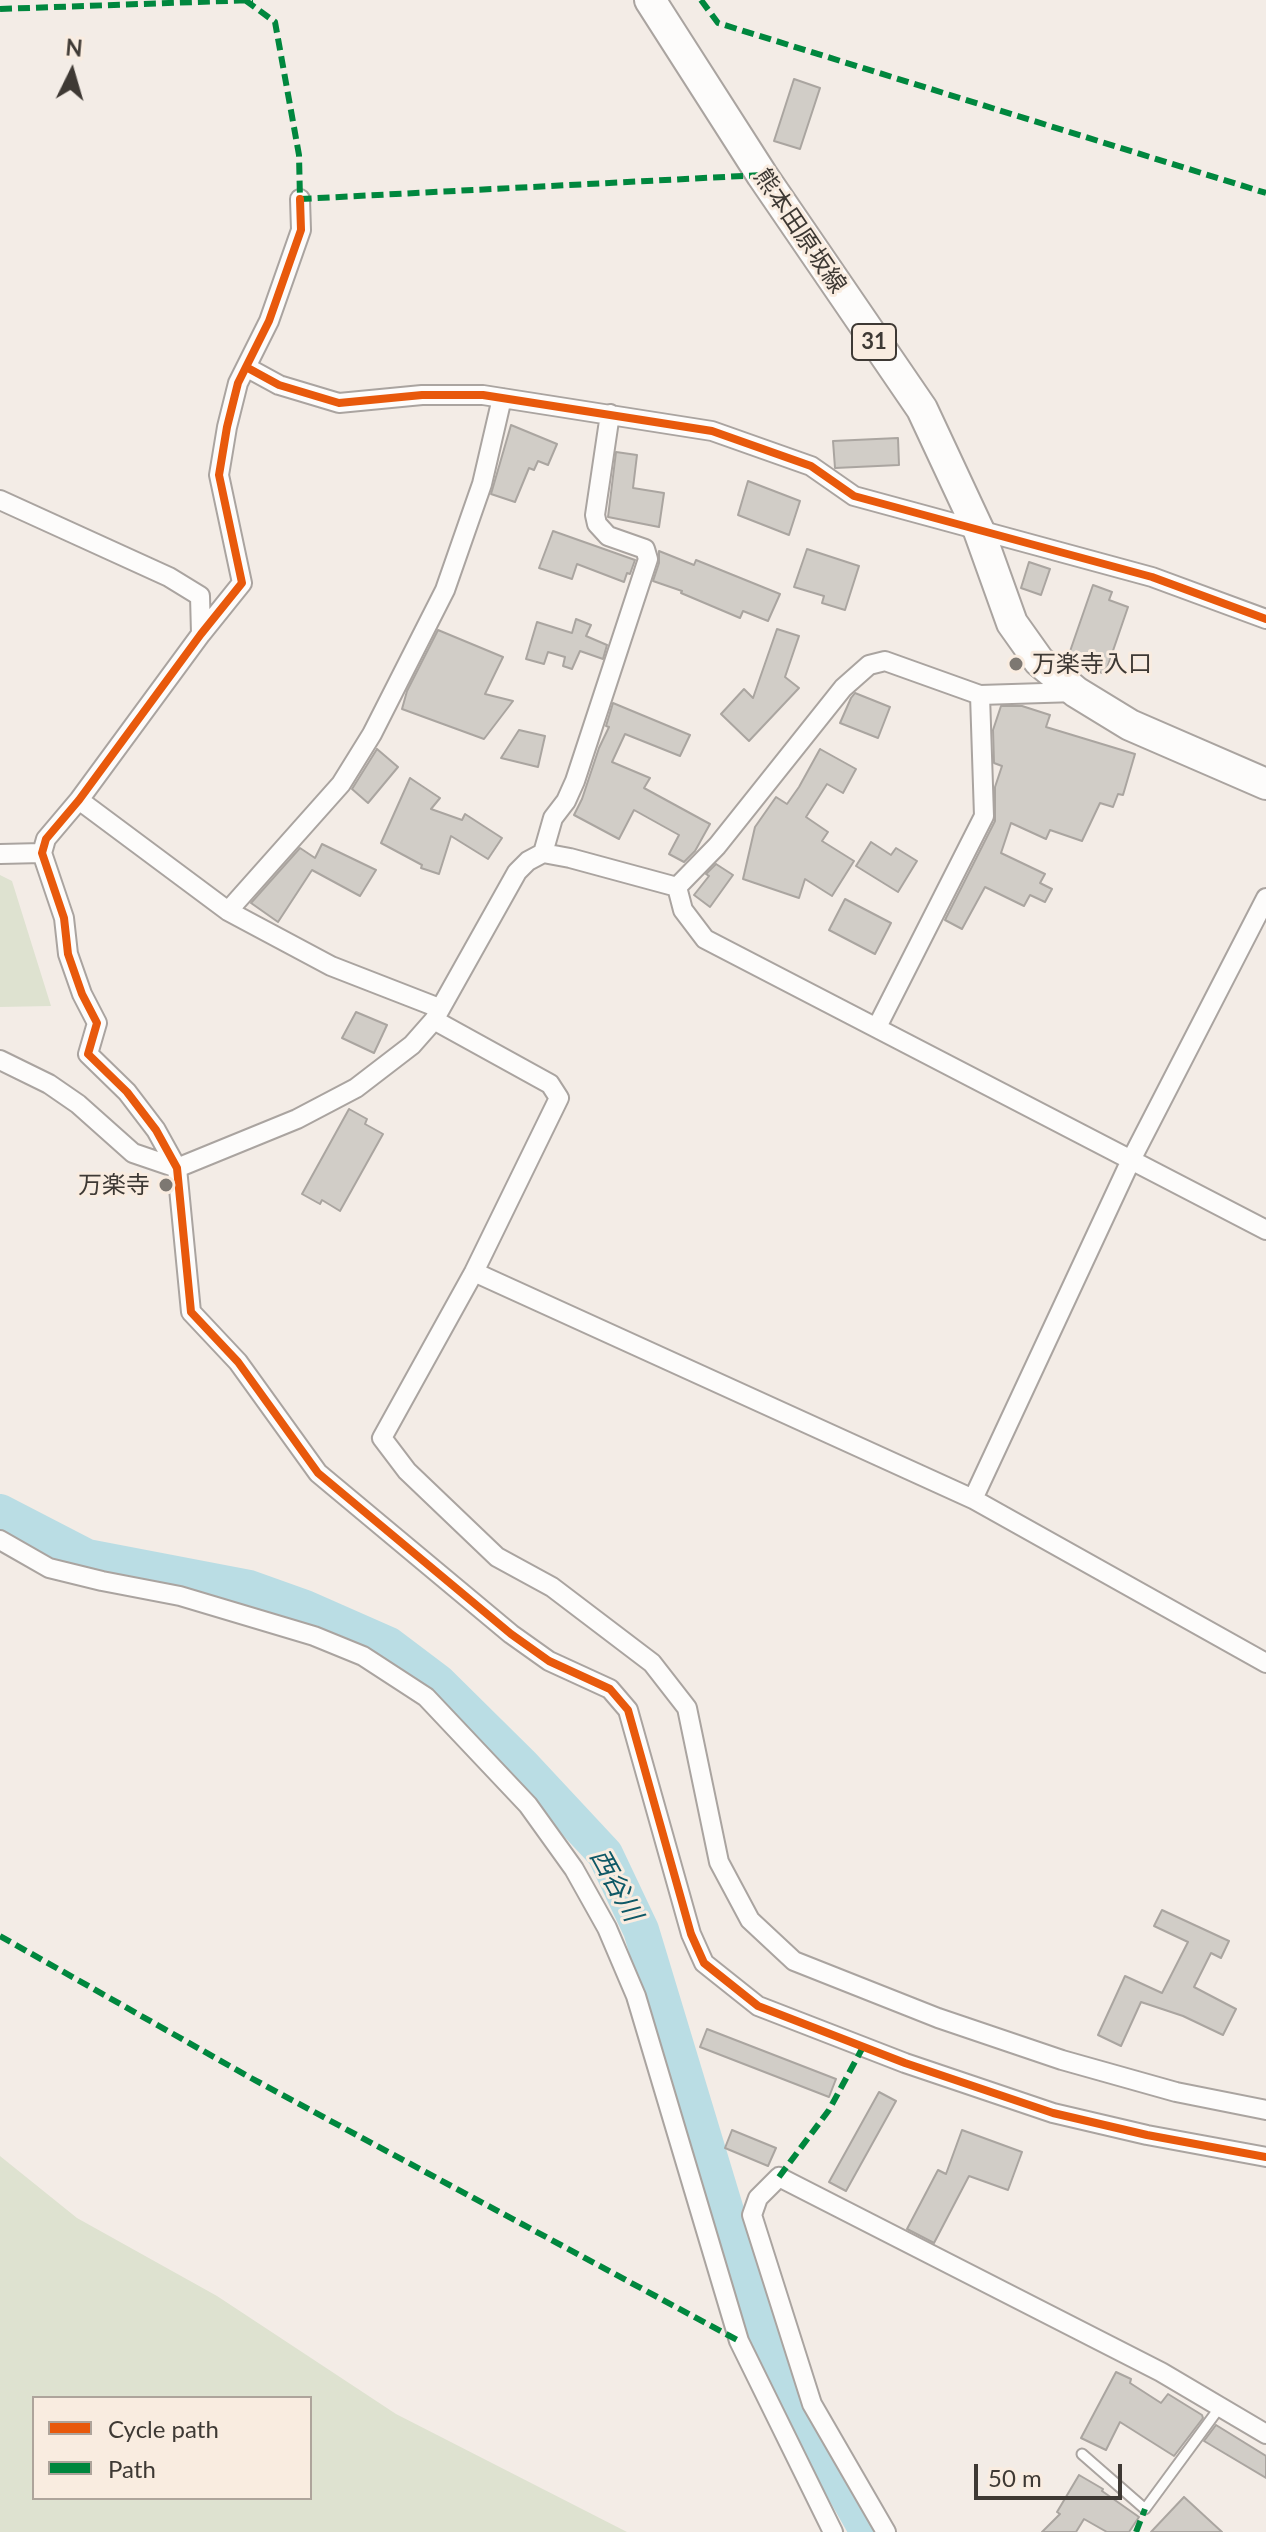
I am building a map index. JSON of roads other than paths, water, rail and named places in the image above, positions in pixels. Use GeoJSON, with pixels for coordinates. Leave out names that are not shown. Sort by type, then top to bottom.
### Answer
{"type":"FeatureCollection","features":[{"type":"Feature","properties":{"kind":"main road","name":"熊本田原坂線"},"geometry":{"type":"LineString","coordinates":[[650,0],[762,175],[922,409],[979,531],[1012,623],[1039,661],[1076,692],[1130,725],[1266,784]]}},
{"type":"Feature","properties":{"kind":"street"},"geometry":{"type":"LineString","coordinates":[[300,199],[301,230],[269,321],[238,383],[219,475],[242,583],[79,800],[46,839],[42,853],[64,918],[68,954],[82,994],[97,1023],[88,1054],[127,1092],[156,1130],[177,1168],[191,1312],[238,1362],[318,1473],[511,1634],[549,1661],[610,1689],[628,1710],[691,1934],[704,1963],[758,2006],[905,2063],[1053,2113],[1147,2135],[1266,2157]]}},
{"type":"Feature","properties":{"kind":"street"},"geometry":{"type":"LineString","coordinates":[[246,367],[279,385],[339,403],[422,395],[483,395],[712,431],[811,466],[854,496],[1152,577],[1266,619]]}},
{"type":"Feature","properties":{"kind":"street"},"geometry":{"type":"LineString","coordinates":[[228,911],[341,784],[372,734],[445,590],[482,484],[502,398]]}},
{"type":"Feature","properties":{"kind":"street"},"geometry":{"type":"LineString","coordinates":[[543,853],[553,818],[566,801],[575,781],[648,559],[645,549],[608,536],[597,524],[595,515],[610,414]]}},
{"type":"Feature","properties":{"kind":"street"},"geometry":{"type":"LineString","coordinates":[[0,500],[157,571],[200,596],[201,634]]}},
{"type":"Feature","properties":{"kind":"street"},"geometry":{"type":"LineString","coordinates":[[677,887],[717,846],[843,688],[869,665],[885,661],[980,695],[1076,692]]}},
{"type":"Feature","properties":{"kind":"street"},"geometry":{"type":"LineString","coordinates":[[877,1027],[984,816],[980,695]]}},
{"type":"Feature","properties":{"kind":"street"},"geometry":{"type":"LineString","coordinates":[[79,800],[228,911],[331,966],[436,1014],[550,1084],[559,1098],[474,1272],[382,1438],[407,1471],[497,1557],[552,1587],[652,1663],[687,1708],[719,1862],[750,1920],[794,1961],[938,2018],[1062,2060],[1176,2092],[1266,2110]]}},
{"type":"Feature","properties":{"kind":"street"},"geometry":{"type":"LineString","coordinates":[[0,854],[42,853]]}},
{"type":"Feature","properties":{"kind":"street"},"geometry":{"type":"LineString","coordinates":[[0,1060],[49,1084],[78,1104],[133,1153],[177,1168],[297,1119],[356,1088],[412,1045],[436,1014],[517,872],[528,861],[543,853],[677,887]]}},
{"type":"Feature","properties":{"kind":"street"},"geometry":{"type":"LineString","coordinates":[[677,887],[683,910],[705,939],[1266,1230]]}},
{"type":"Feature","properties":{"kind":"street"},"geometry":{"type":"LineString","coordinates":[[973,1499],[1131,1160],[1266,898]]}},
{"type":"Feature","properties":{"kind":"street"},"geometry":{"type":"LineString","coordinates":[[474,1272],[973,1499],[1266,1663]]}},
{"type":"Feature","properties":{"kind":"street"},"geometry":{"type":"LineString","coordinates":[[0,1540],[49,1568],[180,1596],[314,1636],[363,1656],[426,1697],[528,1805],[574,1869],[607,1928],[636,1996],[739,2341],[833,2532]]}},
{"type":"Feature","properties":{"kind":"street"},"geometry":{"type":"LineString","coordinates":[[886,2532],[812,2404],[752,2215],[758,2198],[779,2177],[1161,2372],[1266,2434]]}},
{"type":"Feature","properties":{"kind":"lane"},"geometry":{"type":"LineString","coordinates":[[1082,2454],[1145,2509],[1220,2407]]}},
{"type":"Feature","properties":{"kind":"waterway","name":"西谷川"},"geometry":{"type":"LineString","coordinates":[[0,1512],[87,1557],[249,1588],[305,1608],[389,1645],[438,1682],[522,1765],[605,1854],[641,1930],[772,2363],[868,2532]]}},
{"type":"Feature","properties":{"kind":"place","name":"万楽寺入口"},"geometry":{"type":"Point","coordinates":[1016,664]}},
{"type":"Feature","properties":{"kind":"place","name":"万楽寺"},"geometry":{"type":"Point","coordinates":[166,1185]}}]}
